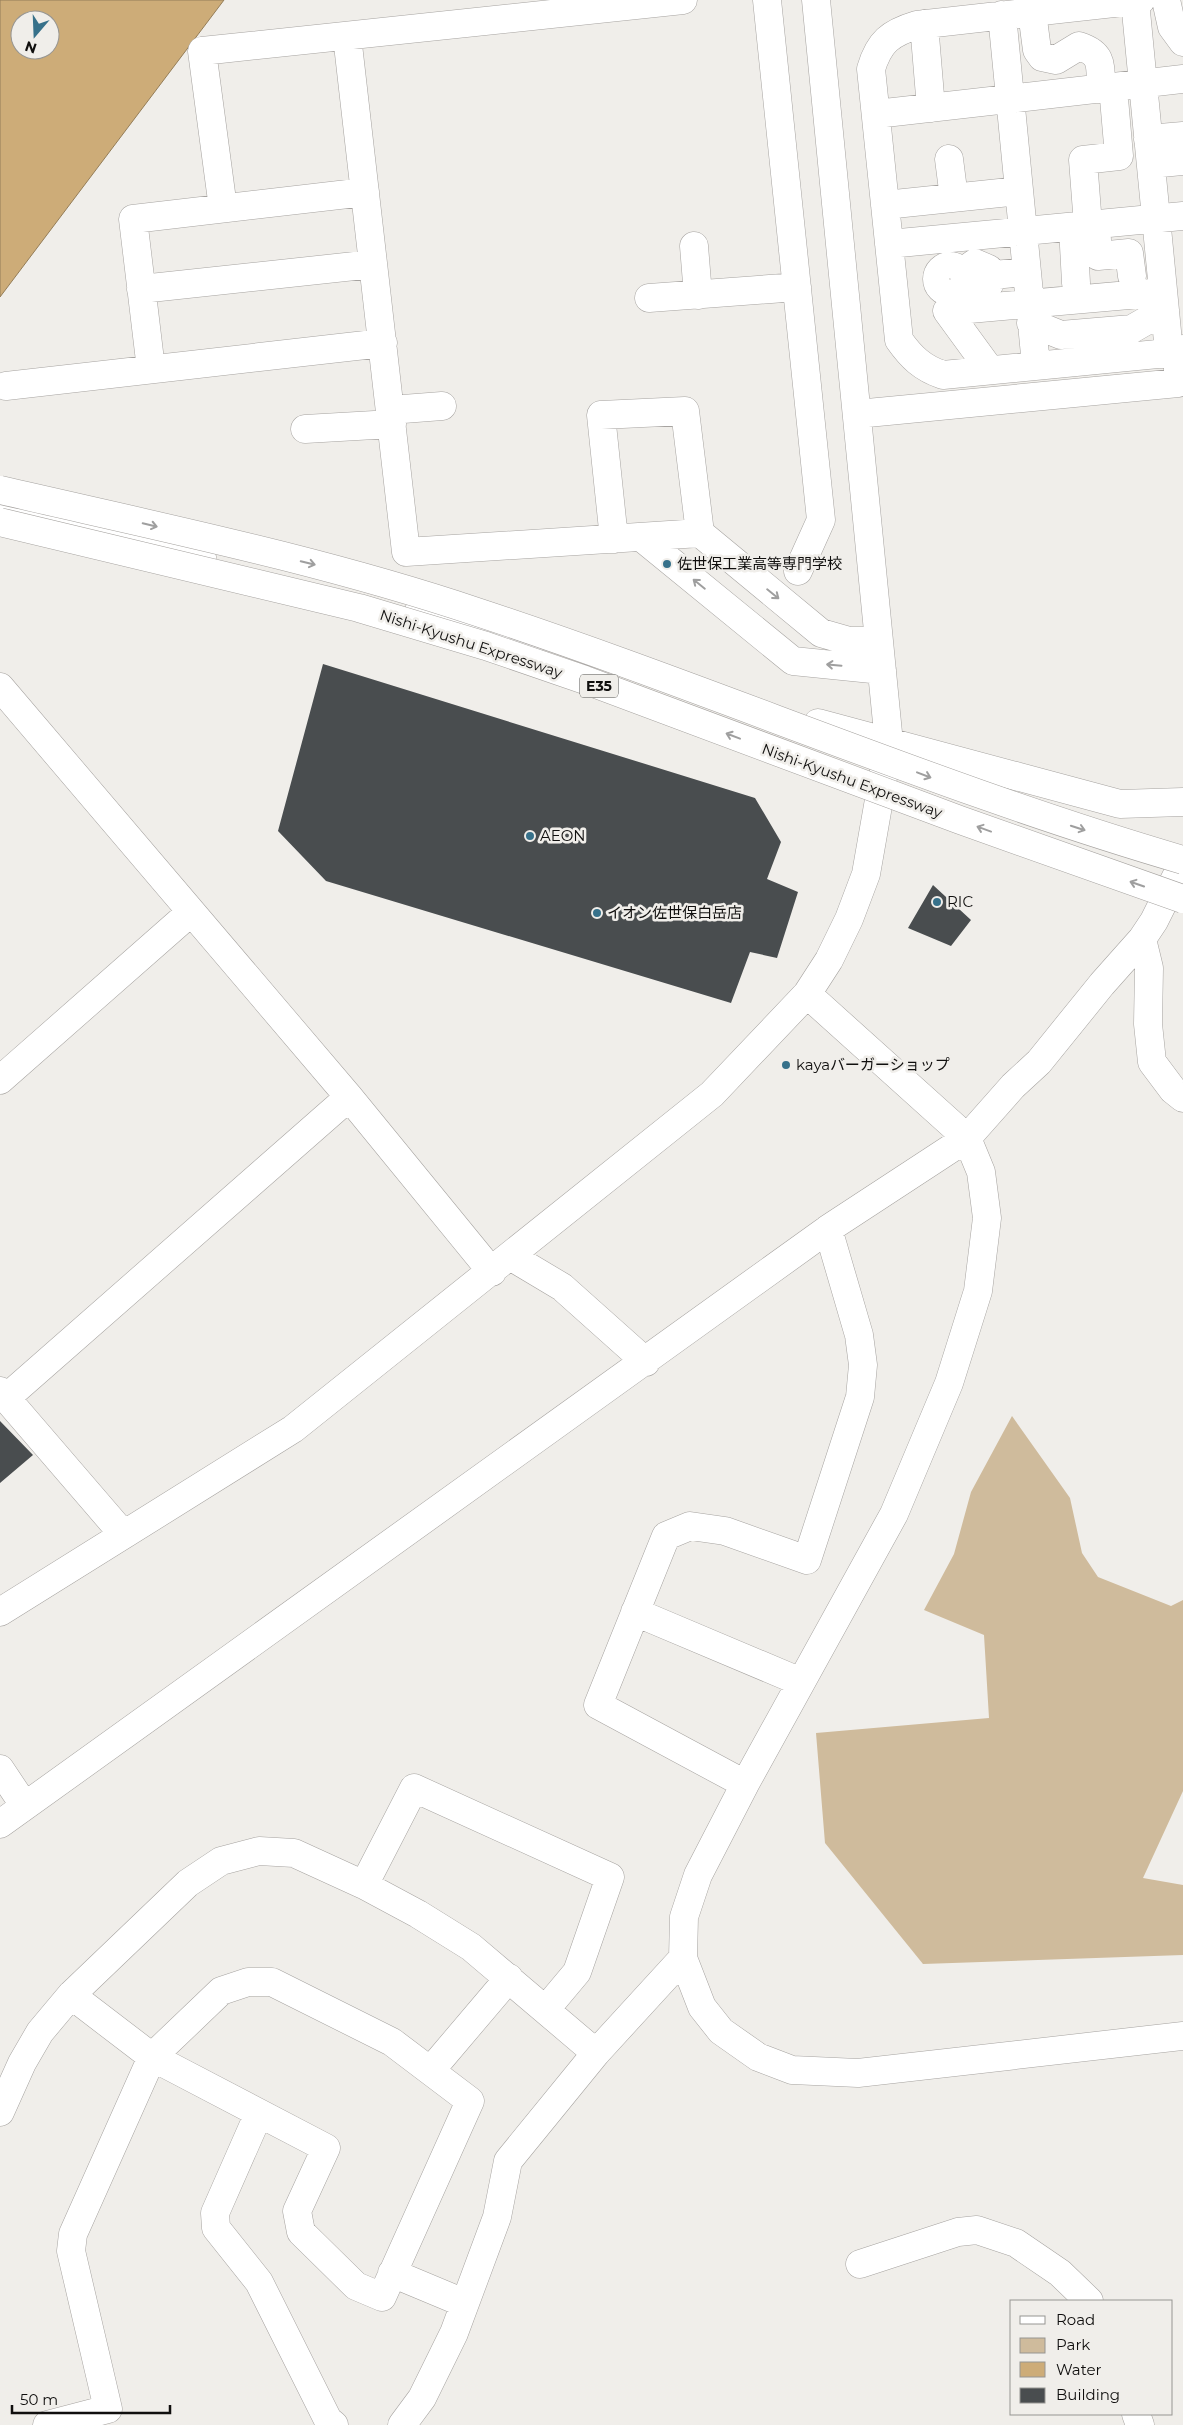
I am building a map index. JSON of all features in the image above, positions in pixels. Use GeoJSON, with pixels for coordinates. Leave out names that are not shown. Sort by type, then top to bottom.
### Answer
{"type":"FeatureCollection","features":[{"type":"Feature","properties":{"kind":"main road"},"geometry":{"type":"LineString","coordinates":[[223,208],[202,52],[683,0]]}},
{"type":"Feature","properties":{"kind":"main road"},"geometry":{"type":"LineString","coordinates":[[767,0],[821,520],[798,571]]}},
{"type":"Feature","properties":{"kind":"main road"},"geometry":{"type":"LineString","coordinates":[[0,1612],[294,1428],[712,1094],[807,994],[829,960],[849,919],[866,874],[889,744],[816,0]]}},
{"type":"Feature","properties":{"kind":"main road"},"geometry":{"type":"LineString","coordinates":[[857,414],[1178,383],[1177,351],[1164,292],[1156,219],[1143,84],[1138,0],[924,24],[898,30],[886,40],[875,54],[871,69],[899,340],[912,358],[929,370],[942,374],[1177,351]]}},
{"type":"Feature","properties":{"kind":"main road"},"geometry":{"type":"LineString","coordinates":[[1166,0],[1172,27],[1183,42]]}},
{"type":"Feature","properties":{"kind":"main road"},"geometry":{"type":"LineString","coordinates":[[1032,12],[1037,50],[1042,57],[1056,60],[1079,46],[1094,52],[1099,59],[1107,88],[1119,156],[1083,160],[1085,226],[1076,283]]}},
{"type":"Feature","properties":{"kind":"main road"},"geometry":{"type":"LineString","coordinates":[[1002,15],[1036,365]]}},
{"type":"Feature","properties":{"kind":"main road"},"geometry":{"type":"LineString","coordinates":[[924,24],[918,71],[931,108]]}},
{"type":"Feature","properties":{"kind":"main road"},"geometry":{"type":"LineString","coordinates":[[348,36],[406,552],[700,533]]}},
{"type":"Feature","properties":{"kind":"main road"},"geometry":{"type":"LineString","coordinates":[[876,114],[1183,79]]}},
{"type":"Feature","properties":{"kind":"main road"},"geometry":{"type":"LineString","coordinates":[[1150,152],[1183,136]]}},
{"type":"Feature","properties":{"kind":"main road"},"geometry":{"type":"LineString","coordinates":[[1150,152],[1183,161]]}},
{"type":"Feature","properties":{"kind":"main road"},"geometry":{"type":"LineString","coordinates":[[949,159],[954,198]]}},
{"type":"Feature","properties":{"kind":"main road"},"geometry":{"type":"LineString","coordinates":[[885,205],[1019,191]]}},
{"type":"Feature","properties":{"kind":"main road"},"geometry":{"type":"LineString","coordinates":[[150,370],[133,219],[365,192]]}},
{"type":"Feature","properties":{"kind":"main road"},"geometry":{"type":"LineString","coordinates":[[889,244],[1183,216]]}},
{"type":"Feature","properties":{"kind":"main road"},"geometry":{"type":"LineString","coordinates":[[1085,226],[1098,256],[1129,254],[1132,276]]}},
{"type":"Feature","properties":{"kind":"main road"},"geometry":{"type":"LineString","coordinates":[[973,236],[978,272]]}},
{"type":"Feature","properties":{"kind":"main road"},"geometry":{"type":"LineString","coordinates":[[694,246],[698,295]]}},
{"type":"Feature","properties":{"kind":"main road"},"geometry":{"type":"LineString","coordinates":[[141,289],[373,264]]}},
{"type":"Feature","properties":{"kind":"main road"},"geometry":{"type":"LineString","coordinates":[[894,285],[937,281],[938,272],[949,266],[978,272],[1029,297],[1061,335],[1132,329],[1164,292]]}},
{"type":"Feature","properties":{"kind":"main road"},"geometry":{"type":"LineString","coordinates":[[990,370],[947,311],[1029,297],[1076,283],[1132,276],[1164,292]]}},
{"type":"Feature","properties":{"kind":"main road"},"geometry":{"type":"LineString","coordinates":[[649,298],[797,287]]}},
{"type":"Feature","properties":{"kind":"main road"},"geometry":{"type":"LineString","coordinates":[[1029,297],[1164,292]]}},
{"type":"Feature","properties":{"kind":"main road"},"geometry":{"type":"LineString","coordinates":[[1085,333],[1088,360]]}},
{"type":"Feature","properties":{"kind":"main road"},"geometry":{"type":"LineString","coordinates":[[6,386],[382,343]]}},
{"type":"Feature","properties":{"kind":"main road"},"geometry":{"type":"LineString","coordinates":[[305,429],[391,417],[442,406]]}},
{"type":"Feature","properties":{"kind":"main road"},"geometry":{"type":"LineString","coordinates":[[614,539],[601,415],[685,411],[700,533],[821,633],[849,641],[879,641]]}},
{"type":"Feature","properties":{"kind":"main road","name":"Nishi-Kyushu Expressway"},"geometry":{"type":"LineString","coordinates":[[0,490],[341,572],[474,610],[589,649],[1040,816],[1183,862]]}},
{"type":"Feature","properties":{"kind":"main road"},"geometry":{"type":"LineString","coordinates":[[0,505],[532,642],[889,744],[1120,804],[1183,802]]}},
{"type":"Feature","properties":{"kind":"main road","name":"Nishi-Kyushu Expressway"},"geometry":{"type":"LineString","coordinates":[[0,522],[359,608],[486,646],[585,680],[960,820],[1183,899]]}},
{"type":"Feature","properties":{"kind":"main road"},"geometry":{"type":"LineString","coordinates":[[641,537],[793,661],[882,670]]}},
{"type":"Feature","properties":{"kind":"main road"},"geometry":{"type":"LineString","coordinates":[[5,703],[191,912],[349,1097],[501,1264],[562,1288],[646,1362]]}},
{"type":"Feature","properties":{"kind":"main road"},"geometry":{"type":"LineString","coordinates":[[0,1824],[646,1362],[828,1229],[967,1138],[1013,1086],[1039,1062],[1102,984],[1142,939],[1154,921],[1183,862]]}},
{"type":"Feature","properties":{"kind":"main road"},"geometry":{"type":"LineString","coordinates":[[0,1080],[191,912]]}},
{"type":"Feature","properties":{"kind":"main road"},"geometry":{"type":"LineString","coordinates":[[1142,939],[1149,968],[1148,1024],[1152,1062],[1173,1090],[1183,1098]]}},
{"type":"Feature","properties":{"kind":"main road"},"geometry":{"type":"LineString","coordinates":[[807,994],[967,1138],[981,1172],[987,1218],[978,1291],[949,1383],[894,1514],[745,1784],[698,1875],[684,1917],[682,1958],[702,2007],[721,2031],[758,2057],[792,2070],[858,2073],[1183,2036]]}},
{"type":"Feature","properties":{"kind":"main road"},"geometry":{"type":"LineString","coordinates":[[123,1534],[3,1395],[349,1097]]}},
{"type":"Feature","properties":{"kind":"main road"},"geometry":{"type":"LineString","coordinates":[[745,1784],[598,1705],[666,1536],[690,1526],[725,1531],[807,1560],[860,1397],[863,1365],[859,1335],[828,1229]]}},
{"type":"Feature","properties":{"kind":"main road"},"geometry":{"type":"LineString","coordinates":[[635,1612],[801,1682]]}},
{"type":"Feature","properties":{"kind":"main road"},"geometry":{"type":"LineString","coordinates":[[0,1769],[24,1805]]}},
{"type":"Feature","properties":{"kind":"main road"},"geometry":{"type":"LineString","coordinates":[[364,1885],[414,1788],[610,1877],[577,1972],[546,2008]]}},
{"type":"Feature","properties":{"kind":"main road"},"geometry":{"type":"LineString","coordinates":[[0,2112],[22,2063],[40,2032],[71,1996],[188,1883],[221,1861],[259,1851],[294,1854],[364,1885],[418,1914],[471,1947],[546,2008],[596,2053]]}},
{"type":"Feature","properties":{"kind":"main road"},"geometry":{"type":"LineString","coordinates":[[402,2425],[422,2398],[454,2333],[497,2217],[508,2161],[596,2053],[682,1958]]}},
{"type":"Feature","properties":{"kind":"main road"},"geometry":{"type":"LineString","coordinates":[[431,2070],[509,1978]]}},
{"type":"Feature","properties":{"kind":"main road"},"geometry":{"type":"LineString","coordinates":[[47,2425],[108,2410],[71,2251],[73,2234],[152,2058],[220,1991],[248,1982],[272,1982],[392,2042],[470,2101],[382,2297],[356,2286],[301,2232],[297,2211],[326,2148],[152,2058],[71,1996]]}},
{"type":"Feature","properties":{"kind":"main road"},"geometry":{"type":"LineString","coordinates":[[259,2113],[215,2213],[216,2228],[259,2282],[328,2420],[334,2425]]}},
{"type":"Feature","properties":{"kind":"main road"},"geometry":{"type":"LineString","coordinates":[[860,2264],[958,2232],[977,2230],[1016,2243],[1060,2273],[1088,2300]]}},
{"type":"Feature","properties":{"kind":"main road"},"geometry":{"type":"LineString","coordinates":[[392,2273],[464,2303]]}},
{"type":"Feature","properties":{"kind":"green space"},"geometry":{"type":"Polygon","coordinates":[[[1012,1416],[1070,1498],[1082,1553],[1098,1577],[1171,1606],[1183,1600],[1183,1791],[1143,1878],[1183,1885],[1183,1955],[923,1964],[825,1843],[816,1733],[989,1718],[984,1635],[924,1610],[954,1554],[971,1492],[1012,1416]]]}},
{"type":"Feature","properties":{"kind":"water"},"geometry":{"type":"Polygon","coordinates":[[[0,0],[224,0],[0,297],[0,0]]]}},
{"type":"Feature","properties":{"kind":"building","name":"AEON"},"geometry":{"type":"Polygon","coordinates":[[[323,664],[755,798],[781,842],[767,879],[798,892],[777,958],[750,952],[731,1003],[326,881],[278,831],[323,664]]]}},
{"type":"Feature","properties":{"kind":"building","name":"RIC"},"geometry":{"type":"Polygon","coordinates":[[[933,885],[971,920],[951,946],[908,928],[933,885]]]}},
{"type":"Feature","properties":{"kind":"building"},"geometry":{"type":"Polygon","coordinates":[[[0,1421],[33,1455],[0,1483],[0,1421]]]}},
{"type":"Feature","properties":{"kind":"place","name":"佐世保工業高等専門学校"},"geometry":{"type":"Point","coordinates":[667,564]}},
{"type":"Feature","properties":{"kind":"place","name":"AEON"},"geometry":{"type":"Point","coordinates":[530,836]}},
{"type":"Feature","properties":{"kind":"place","name":"RIC"},"geometry":{"type":"Point","coordinates":[937,902]}},
{"type":"Feature","properties":{"kind":"place","name":"イオン佐世保白岳店"},"geometry":{"type":"Point","coordinates":[597,913]}},
{"type":"Feature","properties":{"kind":"place","name":"kayaバーガーショップ"},"geometry":{"type":"Point","coordinates":[786,1065]}}]}
